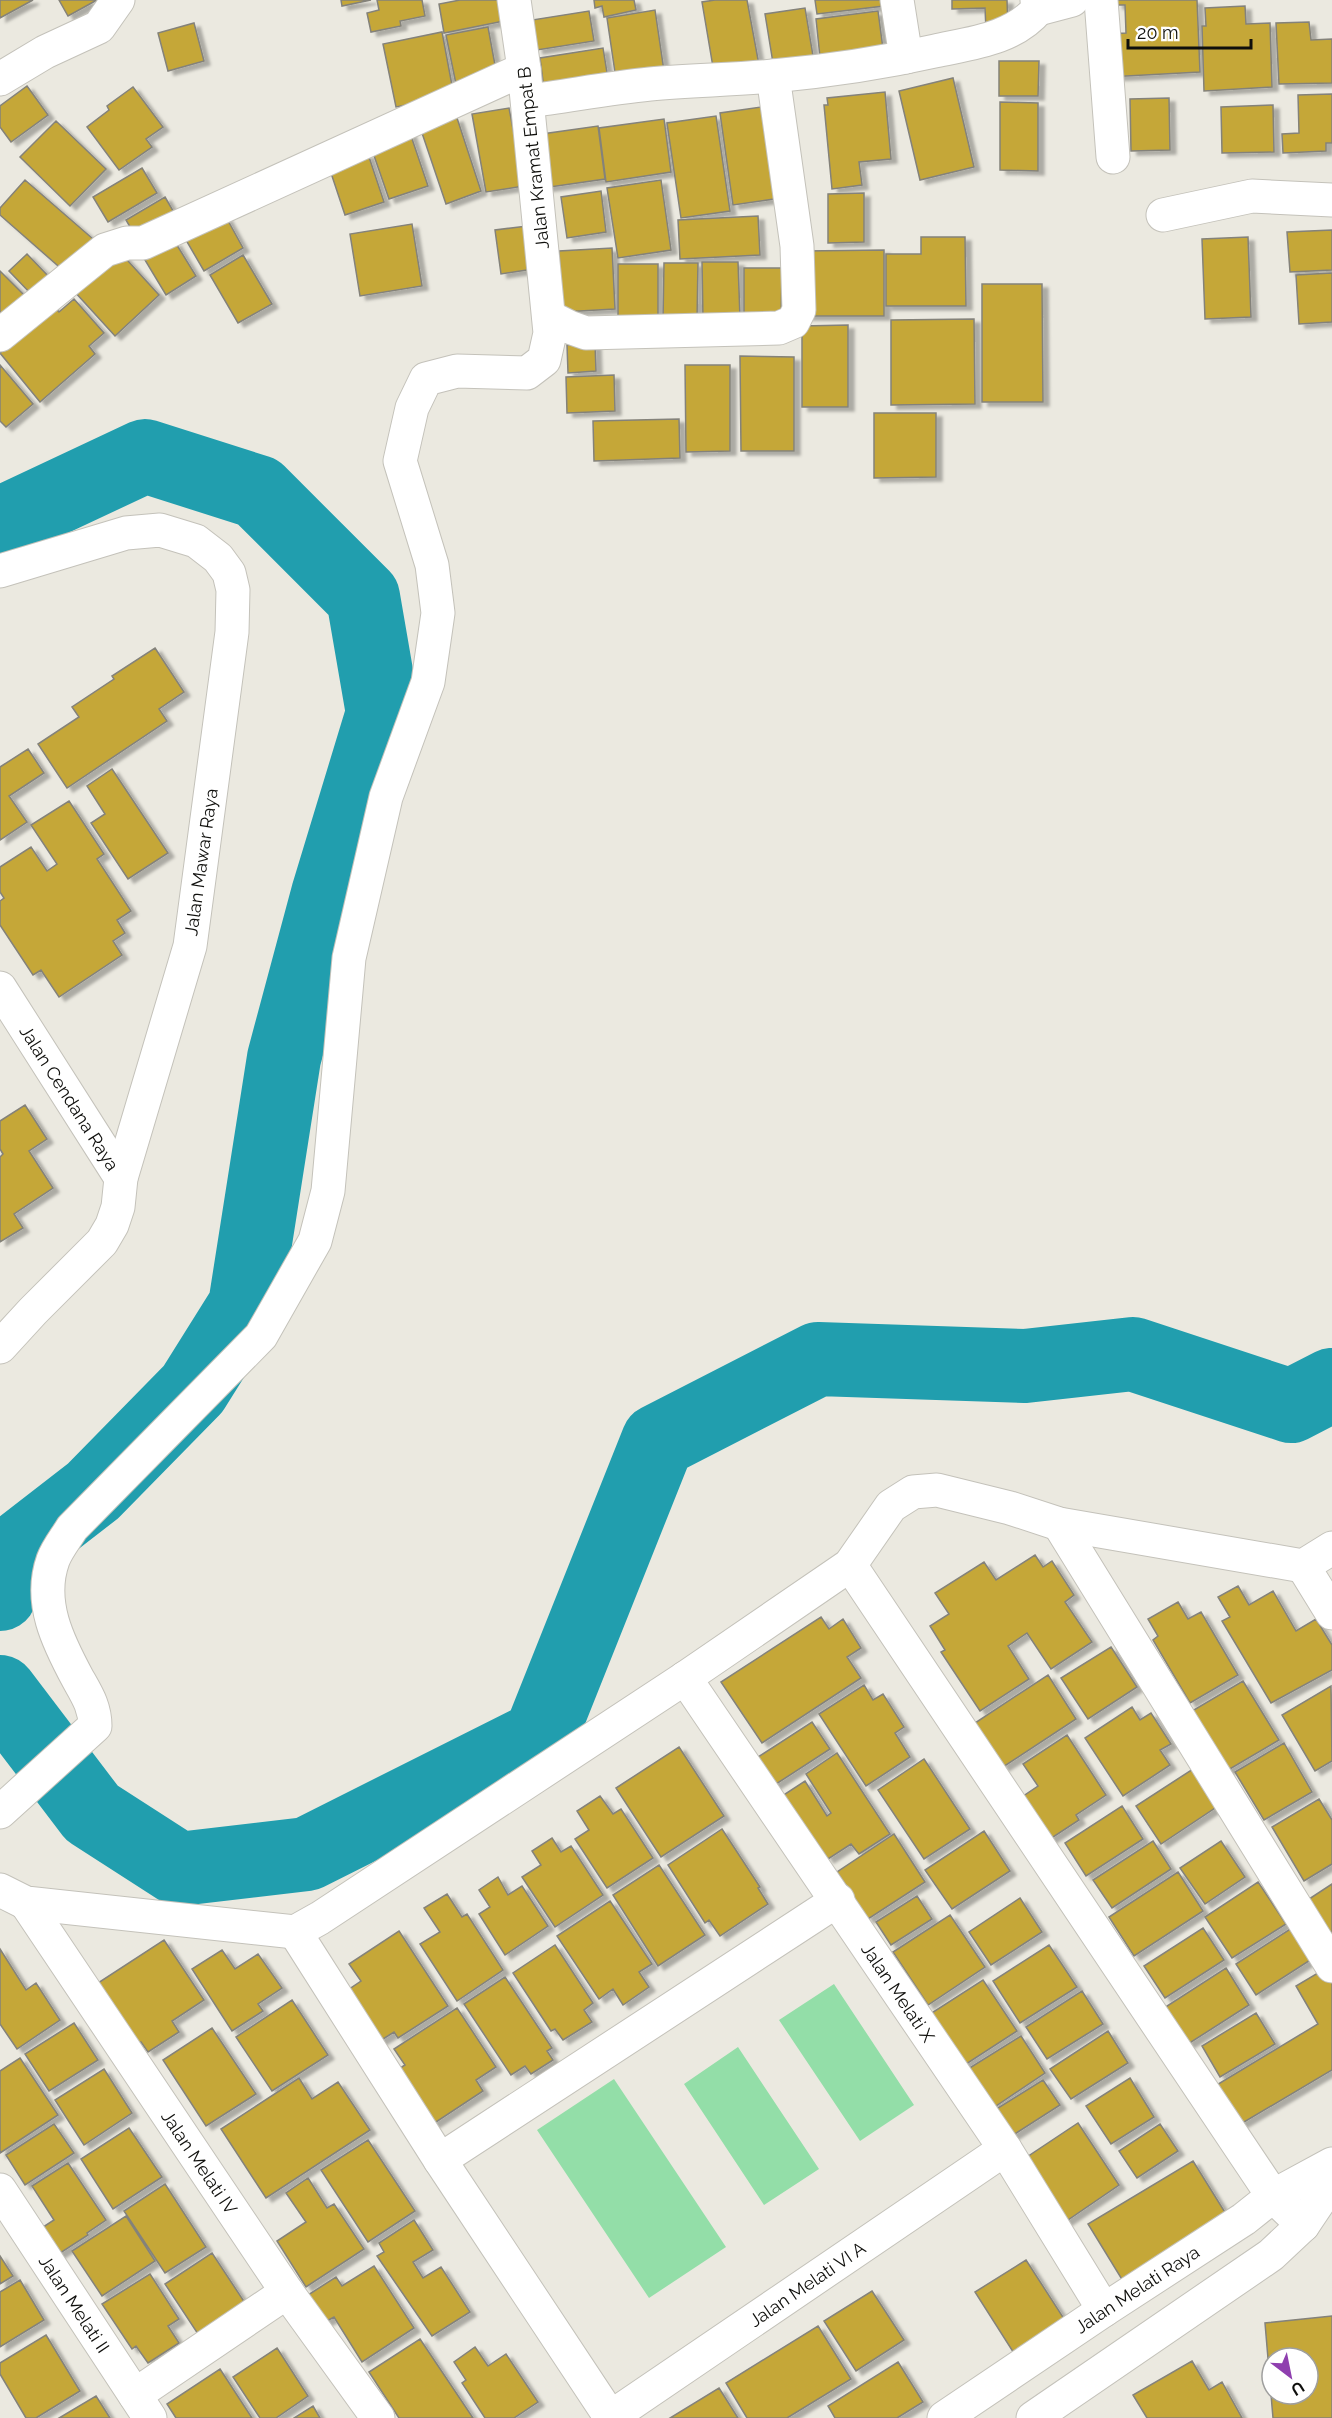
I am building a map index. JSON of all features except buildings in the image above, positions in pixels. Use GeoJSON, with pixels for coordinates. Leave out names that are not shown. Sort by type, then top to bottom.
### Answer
{"type":"FeatureCollection","features":[{"type":"Feature","properties":{"kind":"street"},"geometry":{"type":"LineString","coordinates":[[0,80],[45,52],[99,27],[118,0]]}},
{"type":"Feature","properties":{"kind":"street","name":"Jalan Kramat Empat B"},"geometry":{"type":"LineString","coordinates":[[1,1812],[95,1726],[95,1713],[90,1700],[57,1638],[49,1611],[48,1581],[53,1559],[72,1528],[261,1336],[315,1241],[328,1191],[349,958],[386,797],[428,682],[438,613],[432,565],[400,460],[412,408],[426,379],[457,371],[527,373],[544,360],[550,333],[528,101],[514,0]]}},
{"type":"Feature","properties":{"kind":"street"},"geometry":{"type":"LineString","coordinates":[[897,0],[906,57]]}},
{"type":"Feature","properties":{"kind":"street"},"geometry":{"type":"LineString","coordinates":[[528,101],[649,84],[772,76],[854,67],[991,39],[1029,20],[1038,4],[1072,0]]}},
{"type":"Feature","properties":{"kind":"street"},"geometry":{"type":"LineString","coordinates":[[1101,0],[1113,157]]}},
{"type":"Feature","properties":{"kind":"street"},"geometry":{"type":"LineString","coordinates":[[0,335],[105,250],[127,243],[143,243],[524,69]]}},
{"type":"Feature","properties":{"kind":"street"},"geometry":{"type":"LineString","coordinates":[[549,317],[586,333],[779,328],[793,322],[799,310],[797,246],[772,76]]}},
{"type":"Feature","properties":{"kind":"street"},"geometry":{"type":"LineString","coordinates":[[1163,214],[1252,196],[1332,200]]}},
{"type":"Feature","properties":{"kind":"street","name":"Jalan Mawar Raya"},"geometry":{"type":"LineString","coordinates":[[0,571],[126,533],[160,530],[196,541],[218,558],[229,573],[233,590],[232,632],[190,946],[121,1178],[118,1207],[112,1225],[102,1242],[0,1347]]}},
{"type":"Feature","properties":{"kind":"street","name":"Jalan Cendana Raya"},"geometry":{"type":"LineString","coordinates":[[0,988],[121,1178]]}},
{"type":"Feature","properties":{"kind":"street"},"geometry":{"type":"LineString","coordinates":[[13,1896],[295,1932],[321,1918],[685,1678],[850,1565],[891,1506],[913,1492],[937,1490],[1010,1508],[1059,1524],[1303,1566],[1332,1548]]}},
{"type":"Feature","properties":{"kind":"street"},"geometry":{"type":"LineString","coordinates":[[1059,1524],[1332,1966]]}},
{"type":"Feature","properties":{"kind":"street"},"geometry":{"type":"LineString","coordinates":[[850,1565],[1273,2196],[1303,2225]]}},
{"type":"Feature","properties":{"kind":"street"},"geometry":{"type":"LineString","coordinates":[[1303,1566],[1332,1613]]}},
{"type":"Feature","properties":{"kind":"street","name":"Jalan Melati X"},"geometry":{"type":"LineString","coordinates":[[685,1678],[838,1900],[1005,2150],[1104,2310]]}},
{"type":"Feature","properties":{"kind":"street","name":"Jalan Melati IV"},"geometry":{"type":"LineString","coordinates":[[13,1896],[287,2292],[378,2418]]}},
{"type":"Feature","properties":{"kind":"street"},"geometry":{"type":"LineString","coordinates":[[440,2160],[838,1900]]}},
{"type":"Feature","properties":{"kind":"street"},"geometry":{"type":"LineString","coordinates":[[295,1932],[440,2160],[611,2418]]}},
{"type":"Feature","properties":{"kind":"street","name":"Jalan Melati VI A"},"geometry":{"type":"LineString","coordinates":[[611,2418],[1005,2150]]}},
{"type":"Feature","properties":{"kind":"street","name":"Jalan Melati Raya"},"geometry":{"type":"LineString","coordinates":[[944,2418],[1244,2219],[1273,2196],[1332,2164]]}},
{"type":"Feature","properties":{"kind":"street"},"geometry":{"type":"LineString","coordinates":[[1049,2413],[1271,2255],[1303,2225],[1332,2182]]}},
{"type":"Feature","properties":{"kind":"street","name":"Jalan Melati II"},"geometry":{"type":"LineString","coordinates":[[0,2190],[142,2407]]}},
{"type":"Feature","properties":{"kind":"street"},"geometry":{"type":"LineString","coordinates":[[142,2407],[287,2292]]}},
{"type":"Feature","properties":{"kind":"green space"},"geometry":{"type":"Polygon","coordinates":[[[834,1984],[914,2105],[860,2141],[779,2020],[834,1984]]]}},
{"type":"Feature","properties":{"kind":"green space"},"geometry":{"type":"Polygon","coordinates":[[[738,2047],[819,2169],[764,2205],[684,2084],[738,2047]]]}},
{"type":"Feature","properties":{"kind":"green space"},"geometry":{"type":"Polygon","coordinates":[[[614,2079],[726,2247],[649,2298],[537,2130],[614,2079]]]}},
{"type":"Feature","properties":{"kind":"waterway"},"geometry":{"type":"LineString","coordinates":[[0,524],[145,456],[258,492],[363,597],[383,713],[328,894],[284,1058],[245,1306],[193,1389],[93,1491],[9,1556],[0,1594]]}},
{"type":"Feature","properties":{"kind":"waterway"},"geometry":{"type":"LineString","coordinates":[[0,1692],[92,1813],[179,1869],[307,1854],[540,1737],[658,1441],[818,1359],[1025,1366],[1133,1354],[1291,1406],[1332,1385]]}}]}
